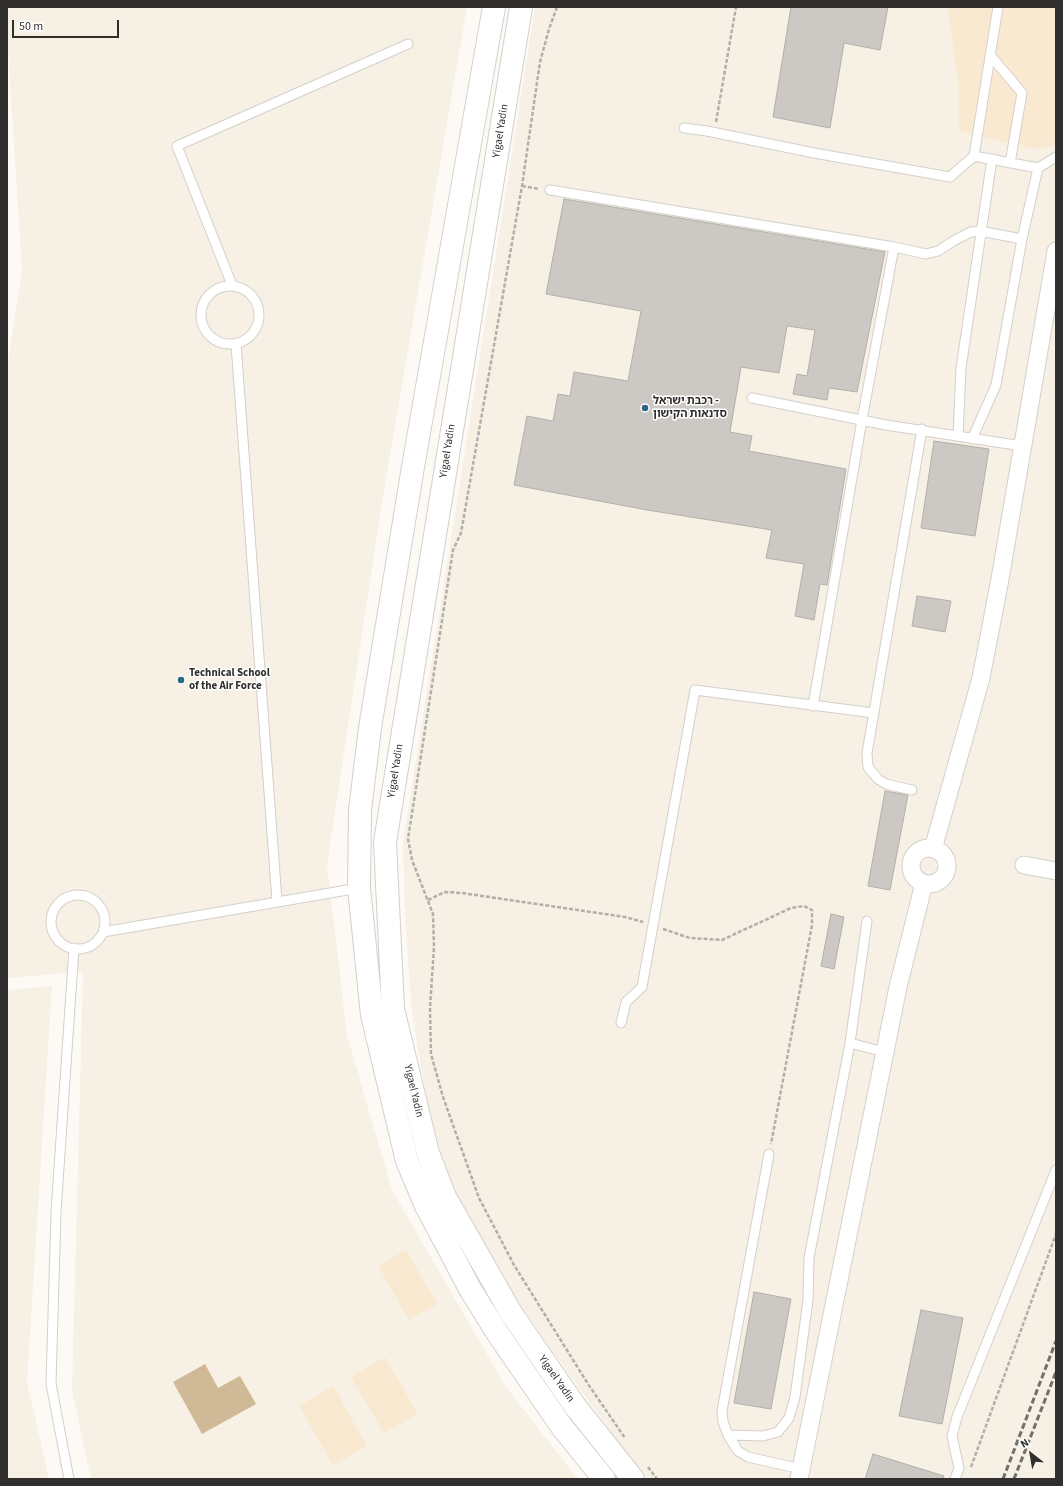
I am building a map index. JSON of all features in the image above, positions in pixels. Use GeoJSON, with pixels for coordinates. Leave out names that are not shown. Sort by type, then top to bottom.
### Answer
{"type":"FeatureCollection","features":[{"type":"Feature","properties":{"kind":"main road","name":"Yigael Yadin"},"geometry":{"type":"LineString","coordinates":[[494,7],[414,460],[370,728],[360,810],[359,888],[372,1015],[407,1161],[426,1206],[470,1289],[494,1328],[557,1421],[604,1479]]}},
{"type":"Feature","properties":{"kind":"main road","name":"Yigael Yadin"},"geometry":{"type":"LineString","coordinates":[[521,7],[384,842],[393,1009],[428,1153],[445,1197],[510,1313],[575,1406],[638,1470]]}},
{"type":"Feature","properties":{"kind":"street"},"geometry":{"type":"LineString","coordinates":[[933,849],[981,678],[1056,251]]}},
{"type":"Feature","properties":{"kind":"street"},"geometry":{"type":"LineString","coordinates":[[928,848],[933,849],[944,857],[946,862],[946,870],[944,876],[938,881],[930,884],[924,883],[917,880],[911,870],[912,862],[915,855],[920,851],[928,848]]}},
{"type":"Feature","properties":{"kind":"street"},"geometry":{"type":"LineString","coordinates":[[1024,865],[1056,871]]}},
{"type":"Feature","properties":{"kind":"street"},"geometry":{"type":"LineString","coordinates":[[800,1474],[884,1052],[903,964],[924,883]]}},
{"type":"Feature","properties":{"kind":"lane"},"geometry":{"type":"LineString","coordinates":[[684,128],[714,132],[814,153],[950,177],[974,156],[998,7]]}},
{"type":"Feature","properties":{"kind":"lane"},"geometry":{"type":"LineString","coordinates":[[232,285],[177,146],[408,44]]}},
{"type":"Feature","properties":{"kind":"lane"},"geometry":{"type":"LineString","coordinates":[[990,54],[1022,93],[1010,163]]}},
{"type":"Feature","properties":{"kind":"lane"},"geometry":{"type":"LineString","coordinates":[[974,156],[1038,168],[1056,157]]}},
{"type":"Feature","properties":{"kind":"lane"},"geometry":{"type":"LineString","coordinates":[[958,436],[961,368],[980,231],[992,159]]}},
{"type":"Feature","properties":{"kind":"lane"},"geometry":{"type":"LineString","coordinates":[[972,439],[996,385],[1022,239],[1038,168]]}},
{"type":"Feature","properties":{"kind":"lane"},"geometry":{"type":"LineString","coordinates":[[550,190],[894,247],[926,254],[938,251],[955,240],[972,232],[980,231],[1022,239]]}},
{"type":"Feature","properties":{"kind":"lane"},"geometry":{"type":"LineString","coordinates":[[813,706],[862,420],[894,247]]}},
{"type":"Feature","properties":{"kind":"lane"},"geometry":{"type":"LineString","coordinates":[[232,285],[241,287],[249,292],[255,299],[259,308],[260,317],[252,334],[245,340],[236,344],[226,344],[217,341],[209,335],[203,327],[201,317],[202,308],[206,298],[213,291],[222,286],[232,285]]}},
{"type":"Feature","properties":{"kind":"lane"},"geometry":{"type":"LineString","coordinates":[[236,344],[278,902]]}},
{"type":"Feature","properties":{"kind":"lane"},"geometry":{"type":"LineString","coordinates":[[752,398],[862,420],[1022,446]]}},
{"type":"Feature","properties":{"kind":"lane"},"geometry":{"type":"LineString","coordinates":[[912,790],[886,784],[878,779],[868,767],[867,753],[922,429]]}},
{"type":"Feature","properties":{"kind":"lane"},"geometry":{"type":"LineString","coordinates":[[621,1022],[626,1002],[642,987],[695,690],[874,713]]}},
{"type":"Feature","properties":{"kind":"lane"},"geometry":{"type":"LineString","coordinates":[[103,932],[359,888]]}},
{"type":"Feature","properties":{"kind":"lane"},"geometry":{"type":"LineString","coordinates":[[78,895],[87,896],[94,900],[104,915],[105,924],[103,932],[91,945],[83,948],[74,948],[66,945],[58,940],[51,924],[55,907],[65,899],[78,895]]}},
{"type":"Feature","properties":{"kind":"lane"},"geometry":{"type":"LineString","coordinates":[[728,1435],[763,1436],[778,1432],[789,1418],[795,1397],[808,1300],[809,1258],[850,1043],[868,921]]}},
{"type":"Feature","properties":{"kind":"lane"},"geometry":{"type":"LineString","coordinates":[[69,1479],[51,1384],[56,1212],[74,948]]}},
{"type":"Feature","properties":{"kind":"lane"},"geometry":{"type":"LineString","coordinates":[[850,1043],[884,1052]]}},
{"type":"Feature","properties":{"kind":"lane"},"geometry":{"type":"LineString","coordinates":[[769,1154],[722,1410],[723,1422],[728,1435],[738,1451],[748,1457],[800,1474]]}},
{"type":"Feature","properties":{"kind":"lane"},"geometry":{"type":"LineString","coordinates":[[955,1479],[959,1468],[952,1436],[957,1417],[1056,1170]]}},
{"type":"Feature","properties":{"kind":"path"},"geometry":{"type":"LineString","coordinates":[[557,7],[540,62],[522,186],[461,533],[453,550],[408,839],[412,860],[433,914],[434,947],[430,1008],[431,1054],[443,1097],[479,1198],[514,1264],[588,1384],[630,1444]]}},
{"type":"Feature","properties":{"kind":"path"},"geometry":{"type":"LineString","coordinates":[[714,132],[736,7]]}},
{"type":"Feature","properties":{"kind":"path"},"geometry":{"type":"LineString","coordinates":[[522,186],[550,190]]}},
{"type":"Feature","properties":{"kind":"path"},"geometry":{"type":"LineString","coordinates":[[428,900],[445,892],[462,893],[625,916],[690,938],[722,940],[791,908],[804,906],[812,910],[812,925],[769,1154]]}},
{"type":"Feature","properties":{"kind":"path"},"geometry":{"type":"LineString","coordinates":[[969,1472],[1056,1234]]}},
{"type":"Feature","properties":{"kind":"path"},"geometry":{"type":"LineString","coordinates":[[638,1470],[658,1479]]}},
{"type":"Feature","properties":{"kind":"shaded area","name":"Technical School of the Air Force"},"geometry":{"type":"Polygon","coordinates":[[[7,7],[467,7],[383,496],[327,865],[347,1035],[392,1190],[506,1387],[578,1479],[91,1479],[72,1390],[83,972],[7,978],[7,368],[22,270],[7,37],[7,7]]]}},
{"type":"Feature","properties":{"kind":"shaded area"},"geometry":{"type":"Polygon","coordinates":[[[535,7],[1056,7],[1056,1479],[646,1479],[478,1246],[437,1159],[412,1014],[405,920],[403,842],[535,7]]]}},
{"type":"Feature","properties":{"kind":"shaded area"},"geometry":{"type":"Polygon","coordinates":[[[947,7],[1056,7],[1056,143],[1050,147],[1035,149],[959,131],[958,77],[947,7]]]}},
{"type":"Feature","properties":{"kind":"shaded area"},"geometry":{"type":"Polygon","coordinates":[[[52,986],[27,1382],[49,1479],[7,1479],[7,990],[52,986]]]}},
{"type":"Feature","properties":{"kind":"shaded area"},"geometry":{"type":"Polygon","coordinates":[[[406,1250],[437,1304],[409,1320],[378,1266],[406,1250]]]}},
{"type":"Feature","properties":{"kind":"shaded area"},"geometry":{"type":"Polygon","coordinates":[[[385,1357],[418,1414],[384,1433],[351,1377],[385,1357]]]}},
{"type":"Feature","properties":{"kind":"shaded area"},"geometry":{"type":"Polygon","coordinates":[[[205,1364],[218,1388],[240,1376],[256,1404],[202,1434],[173,1382],[205,1364]]]}},
{"type":"Feature","properties":{"kind":"shaded area"},"geometry":{"type":"Polygon","coordinates":[[[333,1386],[367,1446],[333,1465],[299,1406],[333,1386]]]}},
{"type":"Feature","properties":{"kind":"building"},"geometry":{"type":"Polygon","coordinates":[[[791,7],[888,7],[880,50],[844,43],[830,128],[773,117],[791,7]]]}},
{"type":"Feature","properties":{"kind":"building","name":"רכבת ישראל - סדנאות הקישון"},"geometry":{"type":"Polygon","coordinates":[[[564,199],[885,252],[857,392],[829,388],[827,400],[793,394],[797,374],[807,376],[815,330],[787,326],[779,373],[741,367],[730,432],[752,436],[749,451],[846,469],[827,585],[820,584],[814,620],[795,616],[804,564],[766,558],[772,530],[647,510],[514,485],[527,416],[553,421],[558,394],[570,396],[574,372],[628,381],[641,311],[546,294],[564,199]]]}},
{"type":"Feature","properties":{"kind":"building"},"geometry":{"type":"Polygon","coordinates":[[[934,441],[989,449],[975,536],[921,528],[934,441]]]}},
{"type":"Feature","properties":{"kind":"building"},"geometry":{"type":"Polygon","coordinates":[[[917,596],[951,601],[945,632],[912,626],[917,596]]]}},
{"type":"Feature","properties":{"kind":"building"},"geometry":{"type":"Polygon","coordinates":[[[885,791],[908,795],[890,890],[868,886],[885,791]]]}},
{"type":"Feature","properties":{"kind":"building"},"geometry":{"type":"Polygon","coordinates":[[[831,914],[844,917],[834,969],[821,966],[831,914]]]}},
{"type":"Feature","properties":{"kind":"building"},"geometry":{"type":"Polygon","coordinates":[[[754,1292],[791,1299],[771,1409],[734,1403],[754,1292]]]}},
{"type":"Feature","properties":{"kind":"building"},"geometry":{"type":"Polygon","coordinates":[[[921,1310],[963,1318],[942,1424],[899,1416],[921,1310]]]}},
{"type":"Feature","properties":{"kind":"building"},"geometry":{"type":"Polygon","coordinates":[[[873,1454],[944,1476],[943,1479],[865,1479],[873,1454]]]}},
{"type":"Feature","properties":{"kind":"railway"},"geometry":{"type":"LineString","coordinates":[[1003,1479],[1056,1341]]}},
{"type":"Feature","properties":{"kind":"railway"},"geometry":{"type":"LineString","coordinates":[[1014,1479],[1056,1372]]}},
{"type":"Feature","properties":{"kind":"place","name":"רכבת ישראל - סדנאות הקישון"},"geometry":{"type":"Point","coordinates":[645,408]}},
{"type":"Feature","properties":{"kind":"place","name":"Technical School of the Air Force"},"geometry":{"type":"Point","coordinates":[181,680]}}]}
